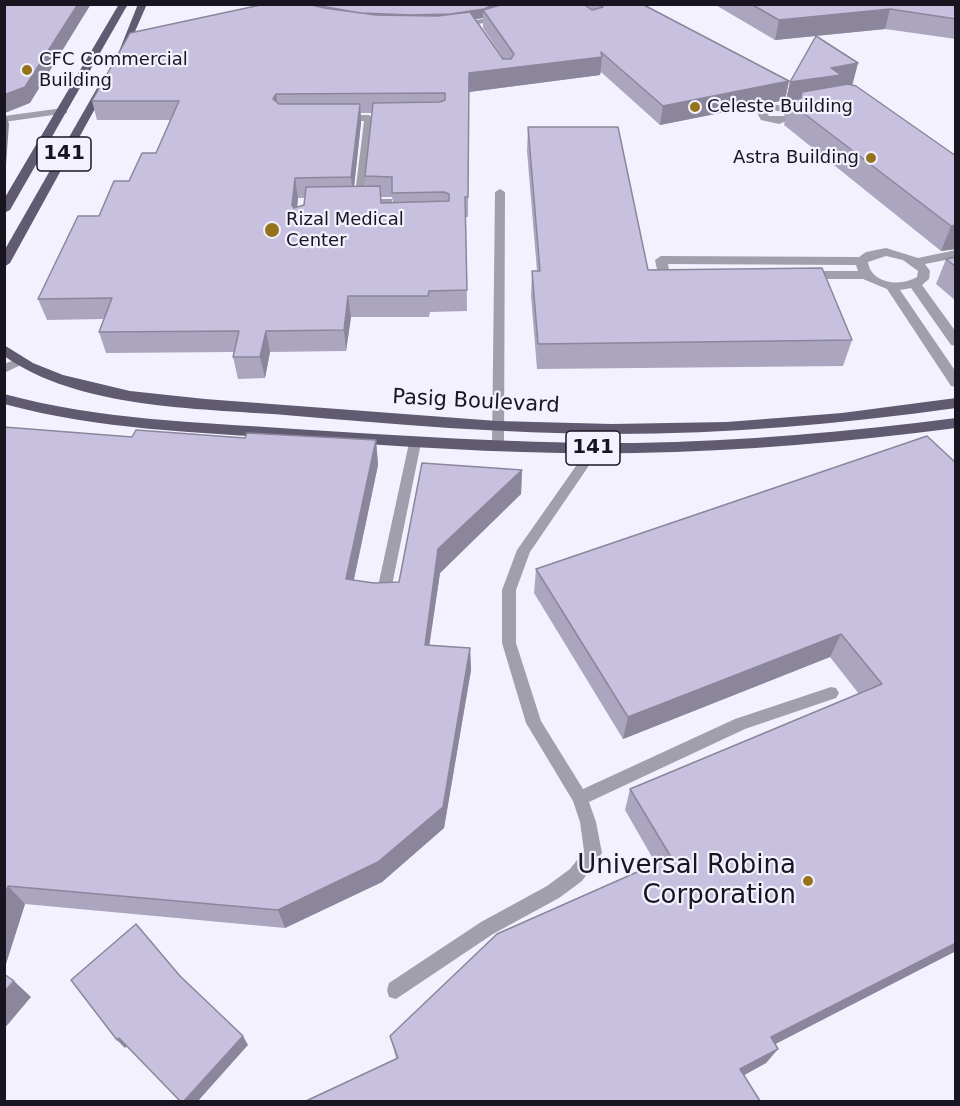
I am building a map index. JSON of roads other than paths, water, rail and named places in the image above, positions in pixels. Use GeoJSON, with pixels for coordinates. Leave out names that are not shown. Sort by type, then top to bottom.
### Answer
{"type":"FeatureCollection","features":[{"type":"Feature","properties":{"kind":"main road","name":"141"},"geometry":{"type":"LineString","coordinates":[[4,210],[124,4]]}},
{"type":"Feature","properties":{"kind":"main road","name":"141"},"geometry":{"type":"LineString","coordinates":[[4,263],[112,68],[128,46],[143,4]]}},
{"type":"Feature","properties":{"kind":"main road","name":"Pasig Boulevard"},"geometry":{"type":"LineString","coordinates":[[4,349],[20,362],[41,373],[81,385],[126,394],[246,407],[498,426],[705,427],[817,420],[956,403]]}},
{"type":"Feature","properties":{"kind":"main road","name":"Pasig Boulevard"},"geometry":{"type":"LineString","coordinates":[[4,399],[40,411],[107,419],[415,443],[498,447],[588,448],[788,441],[956,423]]}},
{"type":"Feature","properties":{"kind":"street"},"geometry":{"type":"LineString","coordinates":[[446,26],[473,25],[514,15],[538,4]]}},
{"type":"Feature","properties":{"kind":"street"},"geometry":{"type":"LineString","coordinates":[[788,111],[800,109]]}},
{"type":"Feature","properties":{"kind":"street"},"geometry":{"type":"LineString","coordinates":[[4,119],[63,111]]}},
{"type":"Feature","properties":{"kind":"street"},"geometry":{"type":"LineString","coordinates":[[700,274],[664,274],[661,260],[862,261],[870,255],[886,252],[903,255],[917,262],[924,275],[915,285],[891,286],[867,276],[783,275]]}},
{"type":"Feature","properties":{"kind":"street"},"geometry":{"type":"LineString","coordinates":[[917,262],[956,254]]}},
{"type":"Feature","properties":{"kind":"street"},"geometry":{"type":"LineString","coordinates":[[862,261],[863,271],[867,276]]}},
{"type":"Feature","properties":{"kind":"street"},"geometry":{"type":"LineString","coordinates":[[915,285],[956,342]]}},
{"type":"Feature","properties":{"kind":"street"},"geometry":{"type":"LineString","coordinates":[[891,286],[956,384]]}},
{"type":"Feature","properties":{"kind":"street"},"geometry":{"type":"LineString","coordinates":[[4,369],[20,362]]}},
{"type":"Feature","properties":{"kind":"lane"},"geometry":{"type":"LineString","coordinates":[[337,118],[373,117],[359,202]]}},
{"type":"Feature","properties":{"kind":"lane"},"geometry":{"type":"LineString","coordinates":[[498,447],[500,192]]}},
{"type":"Feature","properties":{"kind":"lane"},"geometry":{"type":"LineString","coordinates":[[348,202],[388,201],[386,219],[398,219]]}},
{"type":"Feature","properties":{"kind":"lane"},"geometry":{"type":"LineString","coordinates":[[396,990],[487,928],[553,892],[576,874],[593,853],[588,822],[580,798],[534,723],[509,643],[509,590],[524,550],[582,467],[591,428]]}},
{"type":"Feature","properties":{"kind":"lane"},"geometry":{"type":"LineString","coordinates":[[382,600],[413,477],[415,443]]}},
{"type":"Feature","properties":{"kind":"lane"},"geometry":{"type":"LineString","coordinates":[[580,798],[740,724],[831,693]]}},
{"type":"Feature","properties":{"kind":"place","name":"CFC Commercial Building"},"geometry":{"type":"Point","coordinates":[27,70]}},
{"type":"Feature","properties":{"kind":"place","name":"Celeste Building"},"geometry":{"type":"Point","coordinates":[695,107]}},
{"type":"Feature","properties":{"kind":"place","name":"Astra Building"},"geometry":{"type":"Point","coordinates":[871,158]}},
{"type":"Feature","properties":{"kind":"place","name":"Rizal Medical Center"},"geometry":{"type":"Point","coordinates":[272,230]}},
{"type":"Feature","properties":{"kind":"place","name":"Universal Robina Corporation"},"geometry":{"type":"Point","coordinates":[808,881]}}]}
